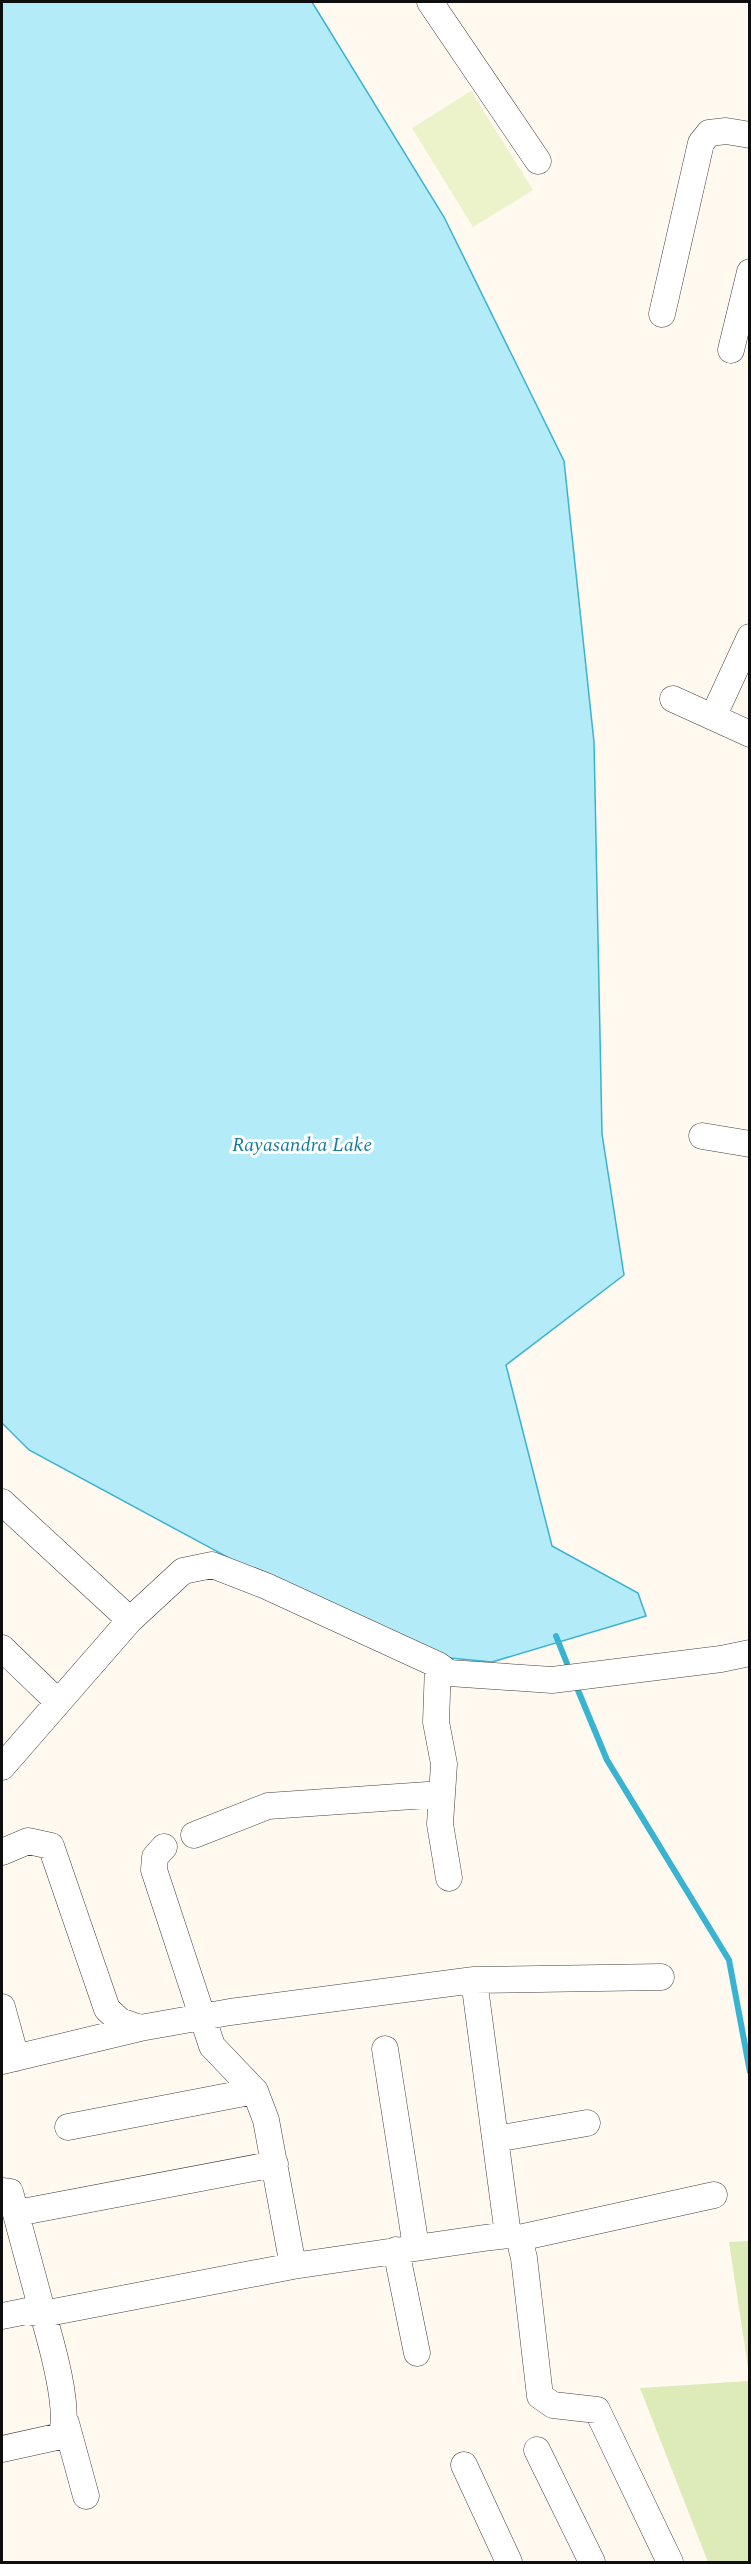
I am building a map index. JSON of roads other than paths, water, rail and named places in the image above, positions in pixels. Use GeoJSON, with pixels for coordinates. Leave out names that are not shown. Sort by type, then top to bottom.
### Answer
{"type":"FeatureCollection","features":[{"type":"Feature","properties":{"kind":"street"},"geometry":{"type":"LineString","coordinates":[[430,2],[538,161]]}},
{"type":"Feature","properties":{"kind":"street"},"geometry":{"type":"LineString","coordinates":[[662,314],[701,142],[709,133],[726,131],[750,135]]}},
{"type":"Feature","properties":{"kind":"street"},"geometry":{"type":"LineString","coordinates":[[731,350],[750,272]]}},
{"type":"Feature","properties":{"kind":"street"},"geometry":{"type":"LineString","coordinates":[[713,717],[750,637]]}},
{"type":"Feature","properties":{"kind":"street"},"geometry":{"type":"LineString","coordinates":[[673,699],[750,734]]}},
{"type":"Feature","properties":{"kind":"street"},"geometry":{"type":"LineString","coordinates":[[702,1136],[750,1144]]}},
{"type":"Feature","properties":{"kind":"street"},"geometry":{"type":"LineString","coordinates":[[2,1502],[130,1620]]}},
{"type":"Feature","properties":{"kind":"street"},"geometry":{"type":"LineString","coordinates":[[2,1767],[130,1620],[183,1571],[212,1565],[266,1586],[438,1665],[449,1673],[552,1680],[721,1659],[750,1653]]}},
{"type":"Feature","properties":{"kind":"street"},"geometry":{"type":"LineString","coordinates":[[2,1648],[58,1702]]}},
{"type":"Feature","properties":{"kind":"street"},"geometry":{"type":"LineString","coordinates":[[438,1665],[436,1722],[444,1764],[440,1824],[450,1878]]}},
{"type":"Feature","properties":{"kind":"street"},"geometry":{"type":"LineString","coordinates":[[194,1835],[268,1806],[442,1794]]}},
{"type":"Feature","properties":{"kind":"street"},"geometry":{"type":"LineString","coordinates":[[2,1852],[28,1841],[51,1846],[107,2009],[120,2021],[140,2028]]}},
{"type":"Feature","properties":{"kind":"street"},"geometry":{"type":"LineString","coordinates":[[164,1847],[155,1857],[154,1869],[201,2017],[212,2046],[255,2091],[266,2120],[293,2266]]}},
{"type":"Feature","properties":{"kind":"street"},"geometry":{"type":"LineString","coordinates":[[2,2007],[9,2060],[140,2028],[201,2017],[474,1980],[661,1977]]}},
{"type":"Feature","properties":{"kind":"street"},"geometry":{"type":"LineString","coordinates":[[474,1980],[496,2139],[513,2236],[524,2258],[540,2396],[554,2405],[597,2410],[670,2562]]}},
{"type":"Feature","properties":{"kind":"street"},"geometry":{"type":"LineString","coordinates":[[385,2049],[417,2353]]}},
{"type":"Feature","properties":{"kind":"street"},"geometry":{"type":"LineString","coordinates":[[68,2127],[255,2091]]}},
{"type":"Feature","properties":{"kind":"street"},"geometry":{"type":"LineString","coordinates":[[496,2139],[587,2123]]}},
{"type":"Feature","properties":{"kind":"street"},"geometry":{"type":"LineString","coordinates":[[17,2213],[274,2164]]}},
{"type":"Feature","properties":{"kind":"street"},"geometry":{"type":"LineString","coordinates":[[2,2191],[10,2192],[17,2213],[52,2345],[66,2423],[86,2496]]}},
{"type":"Feature","properties":{"kind":"street"},"geometry":{"type":"LineString","coordinates":[[2,2316],[27,2312],[43,2314],[293,2266],[406,2248],[513,2236],[714,2195]]}},
{"type":"Feature","properties":{"kind":"street"},"geometry":{"type":"LineString","coordinates":[[2,2449],[61,2436],[66,2423]]}},
{"type":"Feature","properties":{"kind":"street"},"geometry":{"type":"LineString","coordinates":[[537,2450],[592,2562]]}},
{"type":"Feature","properties":{"kind":"street"},"geometry":{"type":"LineString","coordinates":[[464,2465],[509,2562]]}},
{"type":"Feature","properties":{"kind":"water","name":"Rayasandra Lake"},"geometry":{"type":"Polygon","coordinates":[[[2,2],[312,2],[444,217],[564,461],[594,742],[602,1134],[624,1275],[506,1365],[552,1546],[638,1593],[646,1616],[492,1662],[407,1654],[29,1450],[2,1423],[2,2]]]}},
{"type":"Feature","properties":{"kind":"waterway"},"geometry":{"type":"LineString","coordinates":[[556,1636],[570,1671]]}},
{"type":"Feature","properties":{"kind":"waterway"},"geometry":{"type":"LineString","coordinates":[[575,1683],[607,1760],[729,1960],[750,2072]]}}]}
